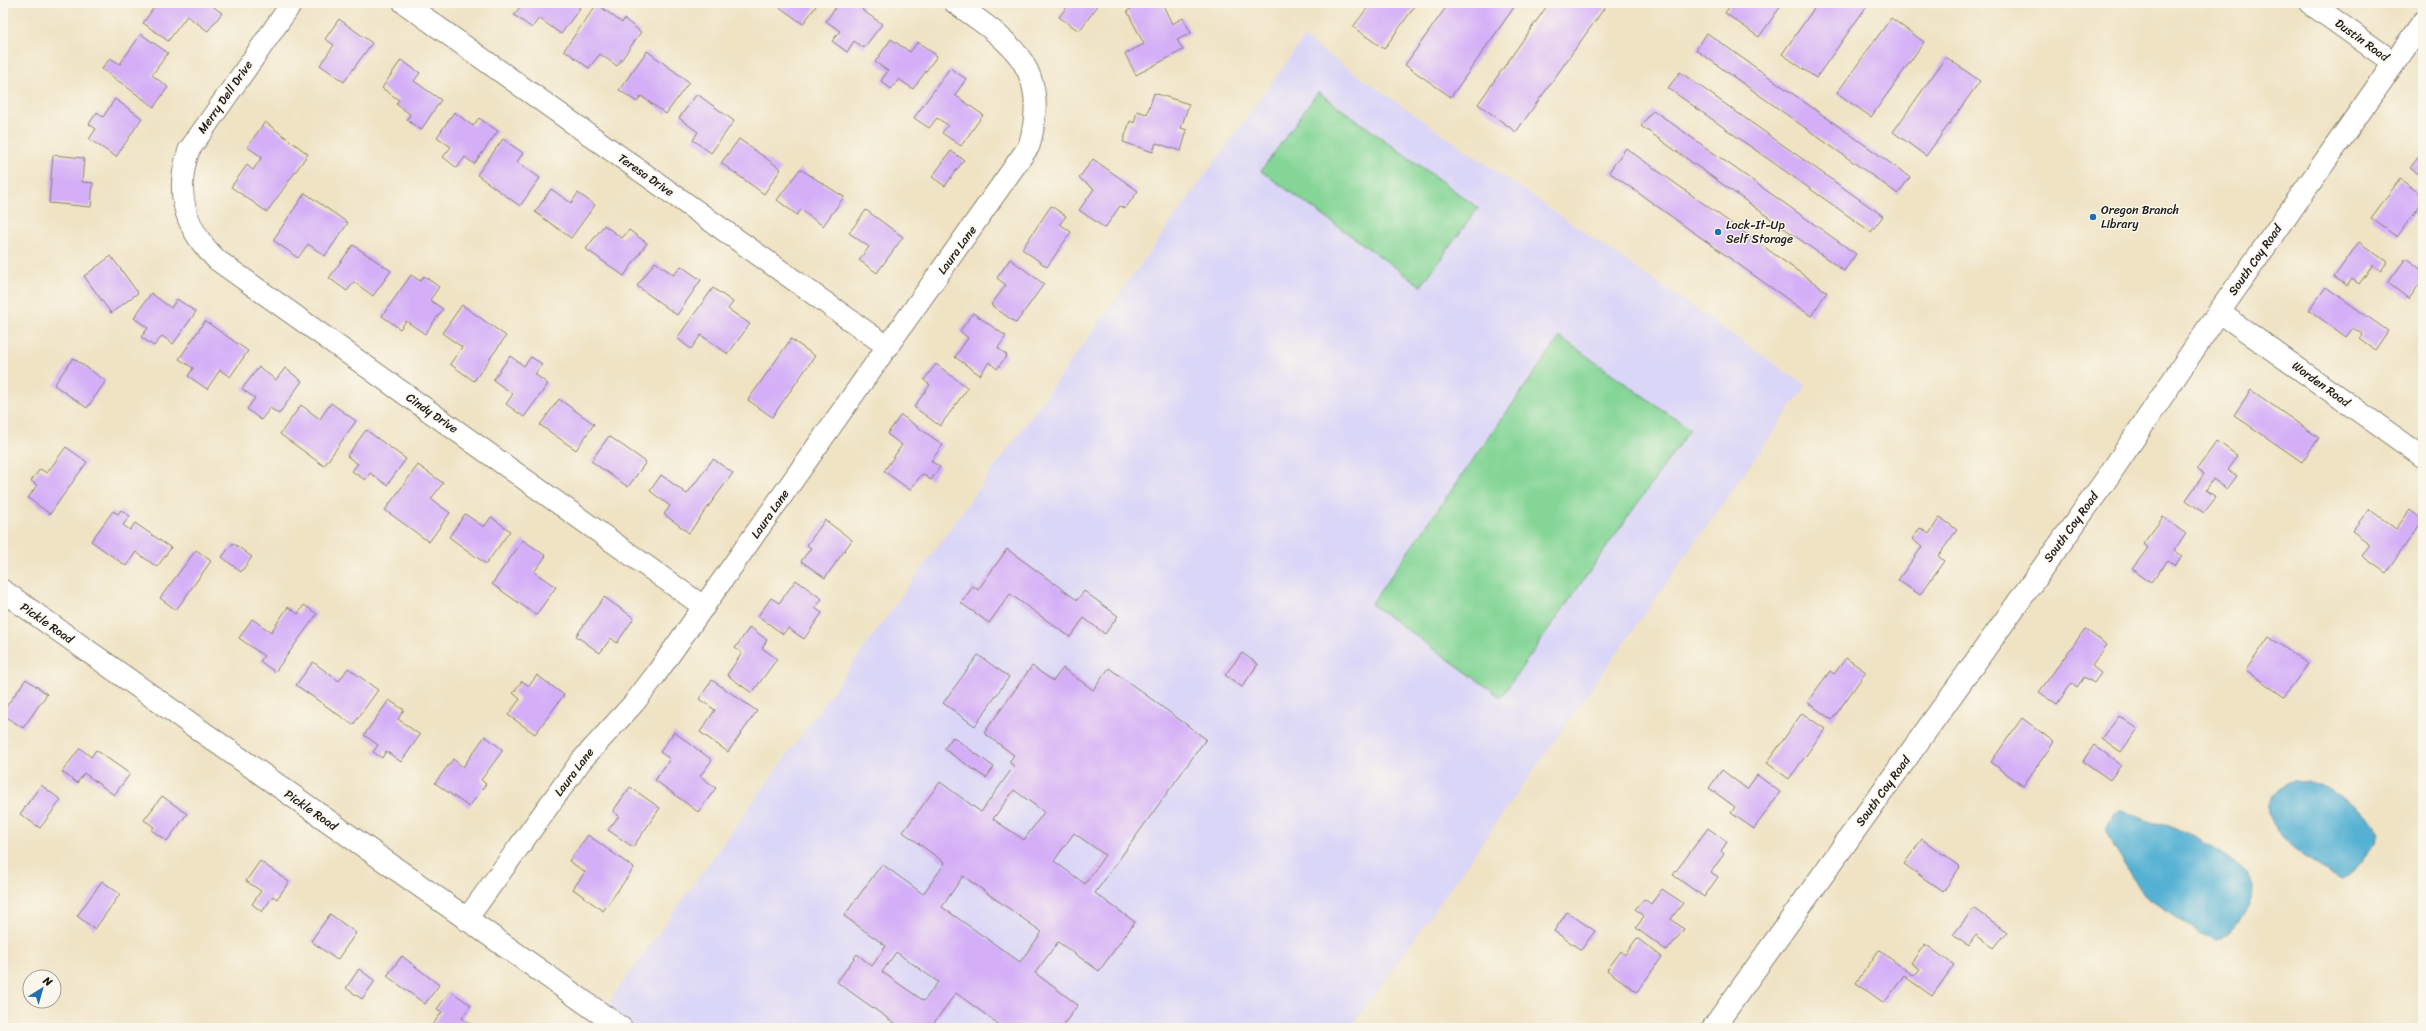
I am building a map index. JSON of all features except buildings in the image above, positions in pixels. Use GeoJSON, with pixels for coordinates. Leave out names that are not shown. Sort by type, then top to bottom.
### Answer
{"type":"FeatureCollection","features":[{"type":"Feature","properties":{"kind":"street","name":"Merry Dell Drive"},"geometry":{"type":"LineString","coordinates":[[184,201],[184,164],[189,150],[292,3]]}},
{"type":"Feature","properties":{"kind":"street","name":"Teresa Drive"},"geometry":{"type":"LineString","coordinates":[[404,3],[888,347]]}},
{"type":"Feature","properties":{"kind":"street","name":"Laura Lane"},"geometry":{"type":"LineString","coordinates":[[466,920],[581,761],[634,703],[704,607],[1029,146],[1035,118],[1033,90],[1023,61],[1013,47],[955,3]]}},
{"type":"Feature","properties":{"kind":"street","name":"Dustin Road"},"geometry":{"type":"LineString","coordinates":[[2310,3],[2394,63]]}},
{"type":"Feature","properties":{"kind":"street","name":"South Coy Road"},"geometry":{"type":"LineString","coordinates":[[1713,1028],[2104,481],[2219,312],[2423,22]]}},
{"type":"Feature","properties":{"kind":"street","name":"Cindy Drive"},"geometry":{"type":"LineString","coordinates":[[184,201],[187,218],[194,234],[217,260],[704,607]]}},
{"type":"Feature","properties":{"kind":"street","name":"Worden Road"},"geometry":{"type":"LineString","coordinates":[[2219,312],[2423,457]]}},
{"type":"Feature","properties":{"kind":"street","name":"Pickle Road"},"geometry":{"type":"LineString","coordinates":[[3,591],[466,920],[621,1028]]}},
{"type":"Feature","properties":{"kind":"shaded area"},"geometry":{"type":"Polygon","coordinates":[[[1304,38],[1806,386],[1351,1028],[621,1028],[601,1013],[1304,38]]]}},
{"type":"Feature","properties":{"kind":"green space"},"geometry":{"type":"Polygon","coordinates":[[[1318,92],[1478,208],[1421,286],[1261,171],[1318,92]]]}},
{"type":"Feature","properties":{"kind":"green space"},"geometry":{"type":"Polygon","coordinates":[[[1560,337],[1690,429],[1501,697],[1371,604],[1560,337]]]}},
{"type":"Feature","properties":{"kind":"water"},"geometry":{"type":"Polygon","coordinates":[[[2291,782],[2310,782],[2328,789],[2351,803],[2377,828],[2380,835],[2377,841],[2348,877],[2343,880],[2323,869],[2293,847],[2280,835],[2271,822],[2268,808],[2274,795],[2291,782]]]}},
{"type":"Feature","properties":{"kind":"water"},"geometry":{"type":"Polygon","coordinates":[[[2120,811],[2153,823],[2166,824],[2175,827],[2211,847],[2244,871],[2252,882],[2253,891],[2245,912],[2230,932],[2216,940],[2200,933],[2144,895],[2115,848],[2106,829],[2114,813],[2120,811]]]}},
{"type":"Feature","properties":{"kind":"place","name":"Oregon Branch Library"},"geometry":{"type":"Point","coordinates":[2093,217]}},
{"type":"Feature","properties":{"kind":"place","name":"Lock-It-Up Self Storage"},"geometry":{"type":"Point","coordinates":[1718,232]}}]}
